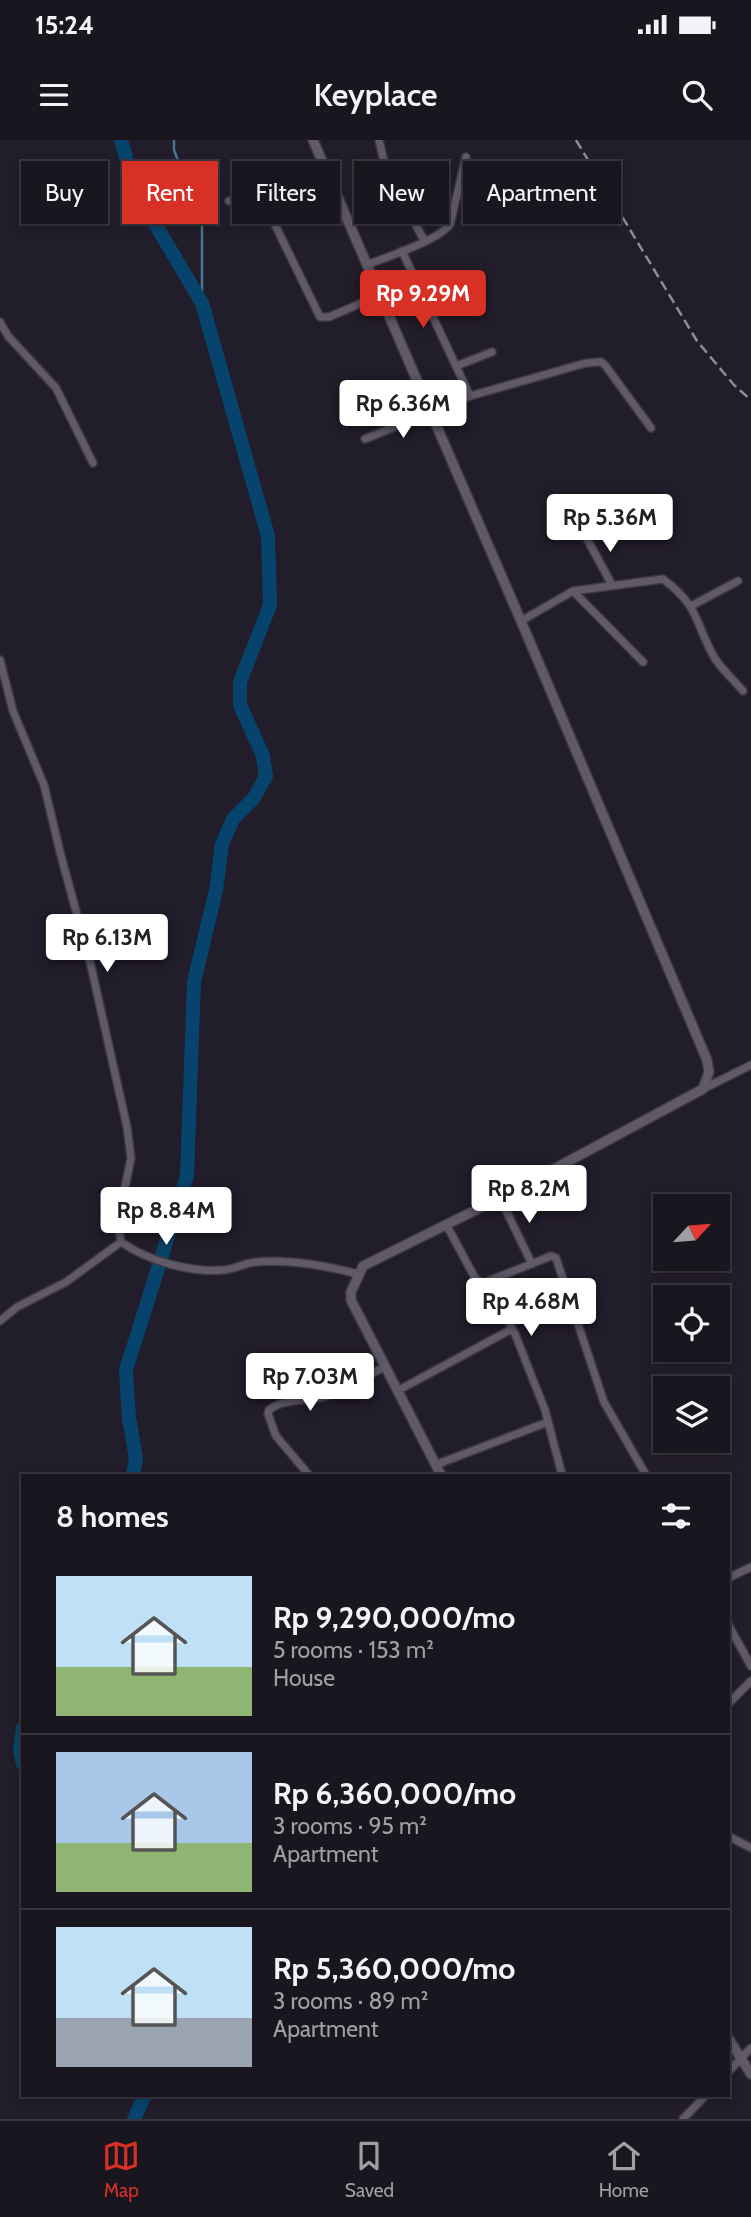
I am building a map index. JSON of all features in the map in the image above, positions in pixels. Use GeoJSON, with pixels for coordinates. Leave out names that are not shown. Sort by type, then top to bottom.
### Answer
{"type":"FeatureCollection","features":[{"type":"Feature","properties":{"kind":"street"},"geometry":{"type":"LineString","coordinates":[[313,140],[322,161]]}},
{"type":"Feature","properties":{"kind":"street"},"geometry":{"type":"LineString","coordinates":[[379,140],[386,170],[424,240]]}},
{"type":"Feature","properties":{"kind":"street"},"geometry":{"type":"LineString","coordinates":[[367,265],[434,238],[446,230],[450,224],[466,157]]}},
{"type":"Feature","properties":{"kind":"street"},"geometry":{"type":"LineString","coordinates":[[340,203],[707,1060],[709,1072],[703,1089]]}},
{"type":"Feature","properties":{"kind":"street"},"geometry":{"type":"LineString","coordinates":[[275,224],[320,317],[325,318],[380,295]]}},
{"type":"Feature","properties":{"kind":"street"},"geometry":{"type":"LineString","coordinates":[[402,251],[470,396]]}},
{"type":"Feature","properties":{"kind":"street"},"geometry":{"type":"LineString","coordinates":[[0,322],[13,342],[56,388],[93,463]]}},
{"type":"Feature","properties":{"kind":"street"},"geometry":{"type":"LineString","coordinates":[[456,366],[492,352]]}},
{"type":"Feature","properties":{"kind":"street"},"geometry":{"type":"LineString","coordinates":[[365,439],[470,396],[574,365],[601,362],[612,373],[650,428]]}},
{"type":"Feature","properties":{"kind":"street"},"geometry":{"type":"LineString","coordinates":[[584,536],[612,586]]}},
{"type":"Feature","properties":{"kind":"street"},"geometry":{"type":"LineString","coordinates":[[521,621],[573,591],[663,579],[682,594],[691,606],[716,659],[743,691]]}},
{"type":"Feature","properties":{"kind":"street"},"geometry":{"type":"LineString","coordinates":[[691,606],[738,581]]}},
{"type":"Feature","properties":{"kind":"street"},"geometry":{"type":"LineString","coordinates":[[573,591],[643,662]]}},
{"type":"Feature","properties":{"kind":"street"},"geometry":{"type":"LineString","coordinates":[[0,660],[13,711],[44,785],[91,967],[127,1127],[131,1158],[120,1212],[121,1242],[143,1255],[182,1266],[216,1270],[241,1268],[254,1262],[336,1268],[358,1273]]}},
{"type":"Feature","properties":{"kind":"street"},"geometry":{"type":"LineString","coordinates":[[440,1474],[351,1300],[351,1292],[363,1266],[500,1198],[751,1065]]}},
{"type":"Feature","properties":{"kind":"street"},"geometry":{"type":"LineString","coordinates":[[500,1198],[532,1264]]}},
{"type":"Feature","properties":{"kind":"street"},"geometry":{"type":"LineString","coordinates":[[446,1224],[468,1267],[481,1284],[494,1292],[512,1329],[534,1379],[562,1474]]}},
{"type":"Feature","properties":{"kind":"street"},"geometry":{"type":"LineString","coordinates":[[0,1321],[17,1307],[66,1282],[121,1242]]}},
{"type":"Feature","properties":{"kind":"street"},"geometry":{"type":"LineString","coordinates":[[481,1284],[551,1256],[557,1260],[604,1402],[645,1474]]}},
{"type":"Feature","properties":{"kind":"street"},"geometry":{"type":"LineString","coordinates":[[397,1391],[512,1329]]}},
{"type":"Feature","properties":{"kind":"street"},"geometry":{"type":"LineString","coordinates":[[308,1474],[276,1436],[269,1410],[284,1403],[324,1397],[384,1367]]}},
{"type":"Feature","properties":{"kind":"street"},"geometry":{"type":"LineString","coordinates":[[435,1465],[548,1422]]}},
{"type":"Feature","properties":{"kind":"street"},"geometry":{"type":"LineString","coordinates":[[730,1577],[751,1567]]}},
{"type":"Feature","properties":{"kind":"street"},"geometry":{"type":"LineString","coordinates":[[730,1627],[751,1666]]}},
{"type":"Feature","properties":{"kind":"street"},"geometry":{"type":"LineString","coordinates":[[730,1702],[751,1681]]}},
{"type":"Feature","properties":{"kind":"street"},"geometry":{"type":"LineString","coordinates":[[730,1837],[751,1848]]}},
{"type":"Feature","properties":{"kind":"street"},"geometry":{"type":"LineString","coordinates":[[730,2042],[751,2074]]}},
{"type":"Feature","properties":{"kind":"street"},"geometry":{"type":"LineString","coordinates":[[730,2071],[751,2048]]}},
{"type":"Feature","properties":{"kind":"street"},"geometry":{"type":"LineString","coordinates":[[683,2119],[704,2097]]}},
{"type":"Feature","properties":{"kind":"waterway"},"geometry":{"type":"LineString","coordinates":[[121,140],[135,190],[202,303],[268,536],[270,605],[240,682],[240,705],[263,756],[266,776],[254,798],[233,819],[222,844],[216,890],[194,982],[187,1176],[126,1370],[129,1418],[136,1459],[133,1474]]}},
{"type":"Feature","properties":{"kind":"waterway"},"geometry":{"type":"LineString","coordinates":[[174,140],[174,150],[202,225],[202,303]]}},
{"type":"Feature","properties":{"kind":"waterway"},"geometry":{"type":"LineString","coordinates":[[21,1743],[21,1755]]}},
{"type":"Feature","properties":{"kind":"waterway"},"geometry":{"type":"LineString","coordinates":[[134,2119],[144,2097]]}},
{"type":"Feature","properties":{"kind":"railway"},"geometry":{"type":"LineString","coordinates":[[576,140],[697,341],[734,385],[751,400]]}}]}
